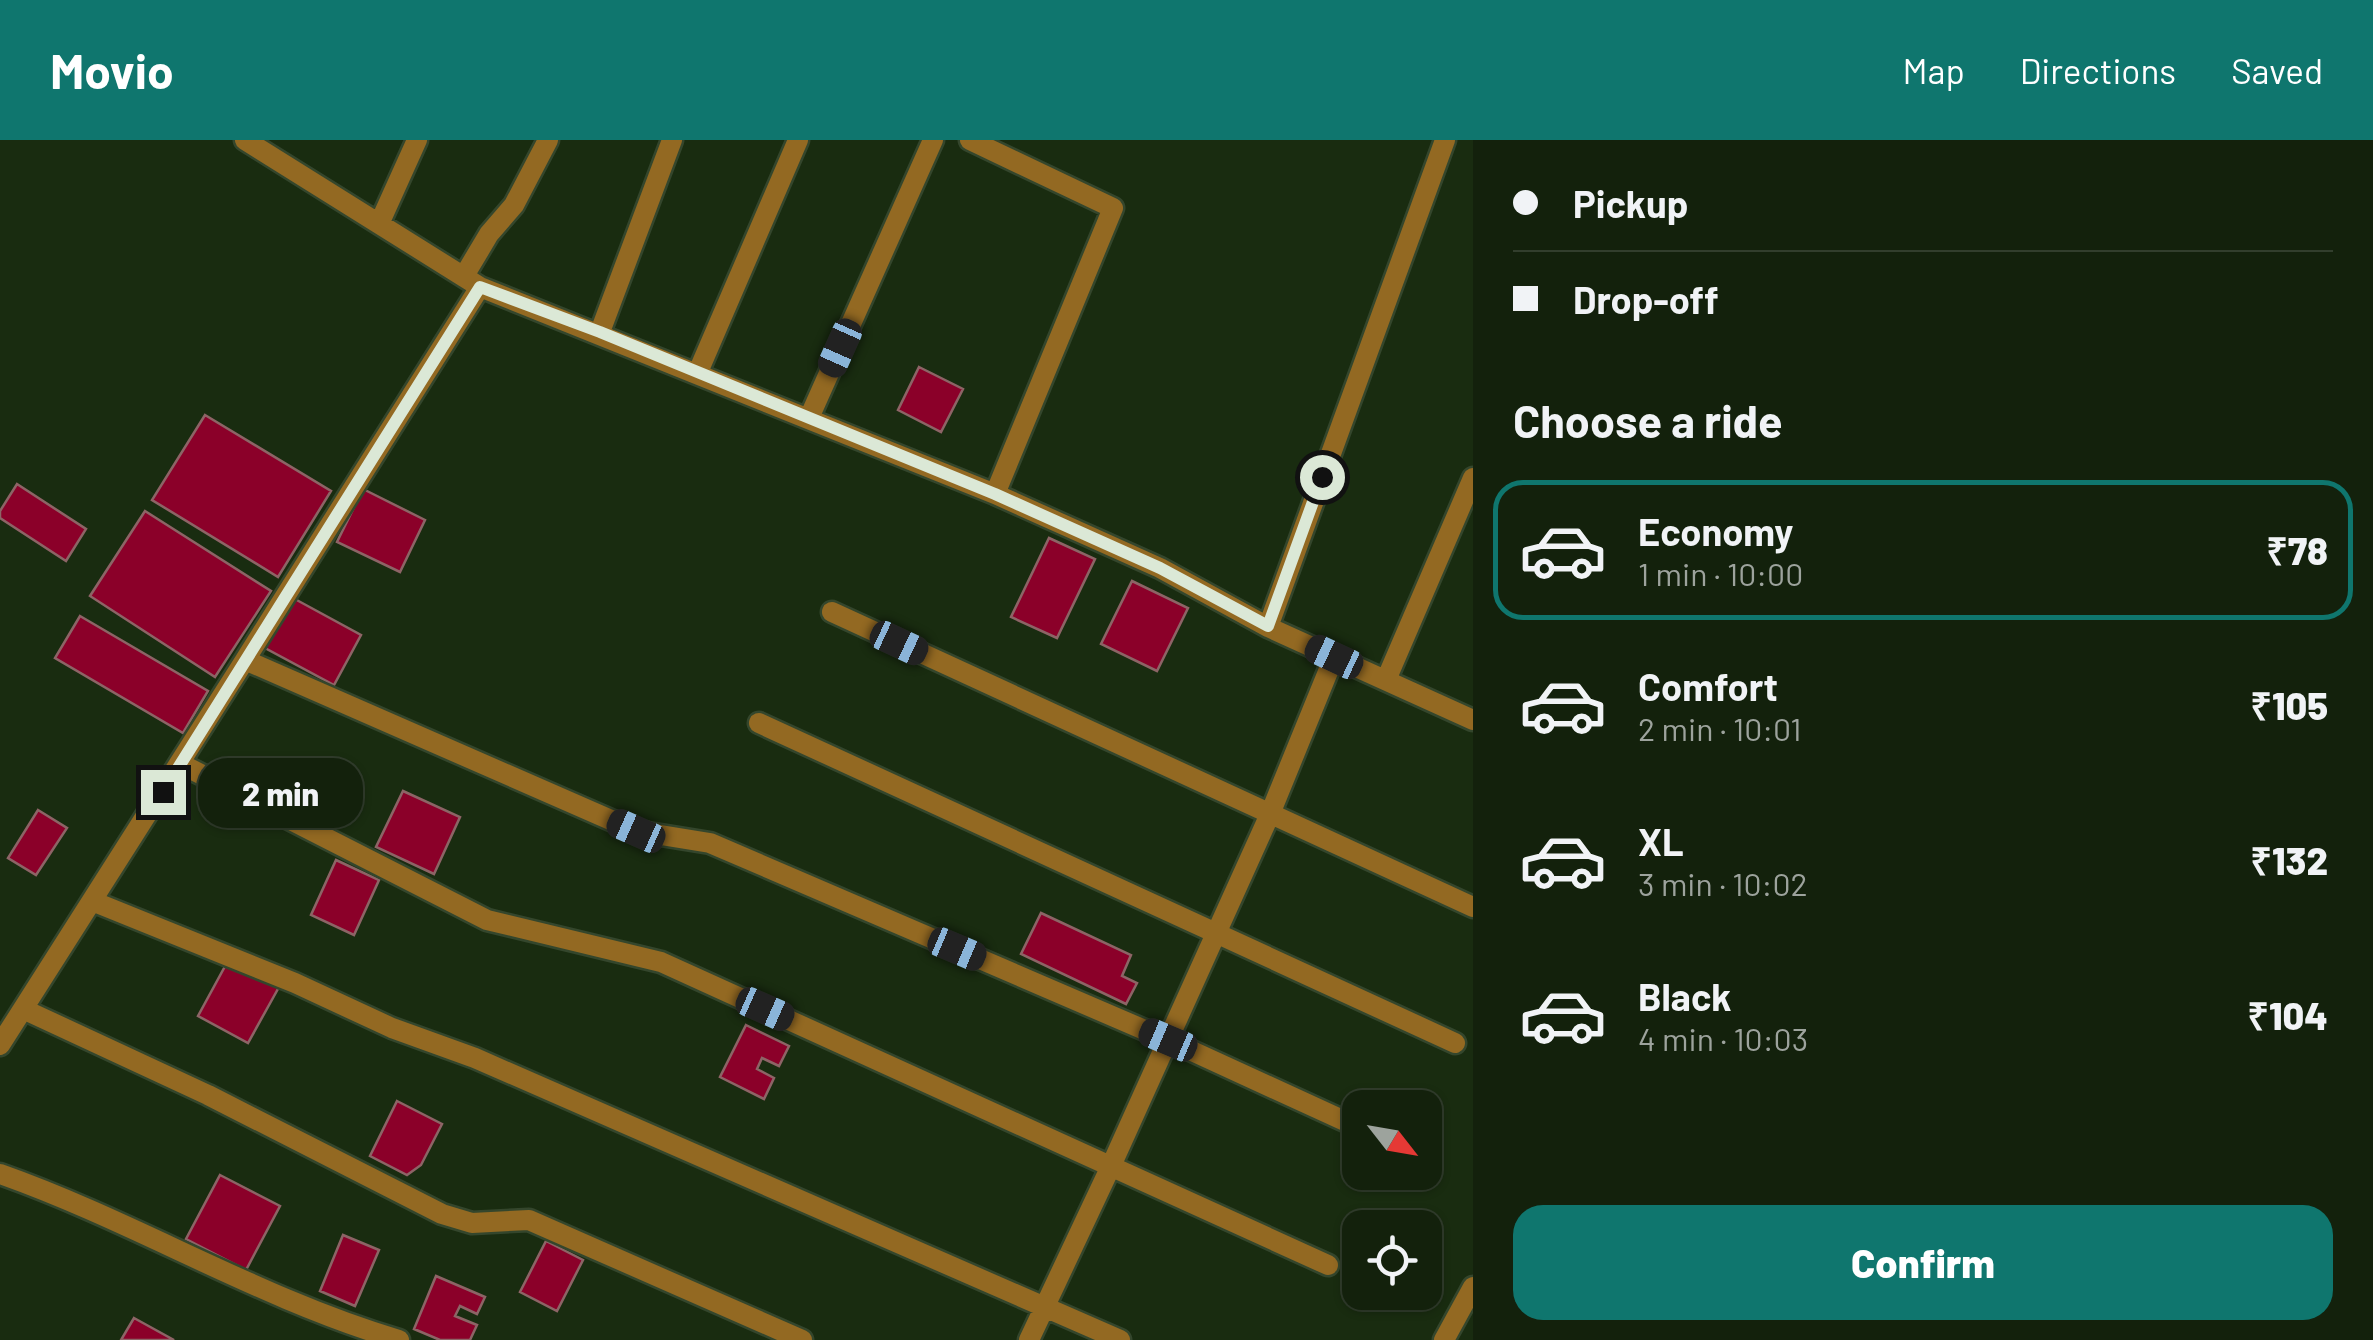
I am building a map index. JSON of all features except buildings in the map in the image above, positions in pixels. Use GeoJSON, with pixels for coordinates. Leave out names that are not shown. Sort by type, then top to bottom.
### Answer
{"type":"FeatureCollection","features":[{"type":"Feature","properties":{"kind":"street"},"geometry":{"type":"LineString","coordinates":[[245,140],[472,281],[995,494],[1160,568],[1268,626],[1473,720]]}},
{"type":"Feature","properties":{"kind":"street"},"geometry":{"type":"LineString","coordinates":[[380,222],[417,140]]}},
{"type":"Feature","properties":{"kind":"street"},"geometry":{"type":"LineString","coordinates":[[0,1045],[245,660],[472,281],[489,234],[514,205],[548,140]]}},
{"type":"Feature","properties":{"kind":"street"},"geometry":{"type":"LineString","coordinates":[[600,332],[672,140]]}},
{"type":"Feature","properties":{"kind":"street"},"geometry":{"type":"LineString","coordinates":[[698,372],[798,140]]}},
{"type":"Feature","properties":{"kind":"street"},"geometry":{"type":"LineString","coordinates":[[808,418],[933,140]]}},
{"type":"Feature","properties":{"kind":"street"},"geometry":{"type":"LineString","coordinates":[[970,140],[1113,208],[995,494]]}},
{"type":"Feature","properties":{"kind":"street"},"geometry":{"type":"LineString","coordinates":[[1268,626],[1445,140]]}},
{"type":"Feature","properties":{"kind":"street"},"geometry":{"type":"LineString","coordinates":[[1386,680],[1473,478]]}},
{"type":"Feature","properties":{"kind":"street"},"geometry":{"type":"LineString","coordinates":[[832,612],[1473,908]]}},
{"type":"Feature","properties":{"kind":"street"},"geometry":{"type":"LineString","coordinates":[[1029,1340],[1270,814],[1334,657]]}},
{"type":"Feature","properties":{"kind":"street"},"geometry":{"type":"LineString","coordinates":[[245,660],[636,831],[710,843],[1168,1040],[1342,1120]]}},
{"type":"Feature","properties":{"kind":"street"},"geometry":{"type":"LineString","coordinates":[[759,723],[1455,1044]]}},
{"type":"Feature","properties":{"kind":"street"},"geometry":{"type":"LineString","coordinates":[[181,764],[487,920],[661,962],[1328,1265]]}},
{"type":"Feature","properties":{"kind":"street"},"geometry":{"type":"LineString","coordinates":[[92,901],[295,983],[392,1028],[475,1058],[1120,1340]]}},
{"type":"Feature","properties":{"kind":"street"},"geometry":{"type":"LineString","coordinates":[[25,1010],[208,1094],[442,1214],[472,1222],[529,1220],[802,1340]]}},
{"type":"Feature","properties":{"kind":"street"},"geometry":{"type":"LineString","coordinates":[[0,1174],[48,1191],[259,1287],[399,1340]]}},
{"type":"Feature","properties":{"kind":"street"},"geometry":{"type":"LineString","coordinates":[[1444,1340],[1473,1287]]}},
{"type":"Feature","properties":{"kind":"route"},"geometry":{"type":"LineString","coordinates":[[163,792],[480,287],[995,494],[1160,568],[1268,626],[1322,477]]}}]}
